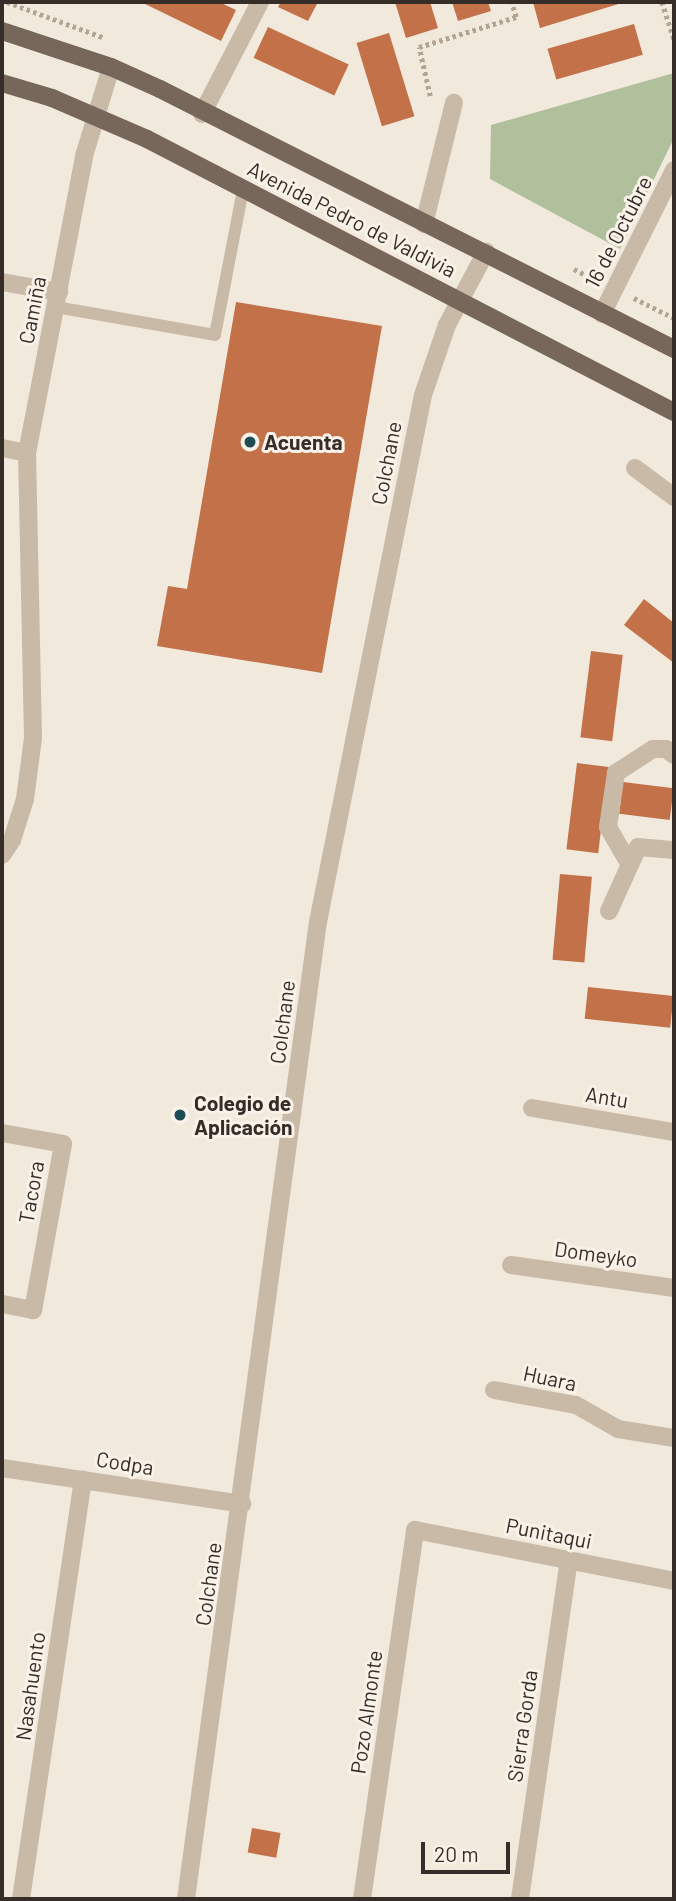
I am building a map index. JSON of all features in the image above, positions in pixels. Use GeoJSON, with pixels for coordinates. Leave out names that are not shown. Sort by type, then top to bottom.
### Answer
{"type":"FeatureCollection","features":[{"type":"Feature","properties":{"kind":"main road","name":"Avenida Pedro de Valdivia"},"geometry":{"type":"LineString","coordinates":[[2,31],[111,66],[202,114],[486,252],[674,349]]}},
{"type":"Feature","properties":{"kind":"main road","name":"Avenida Pedro de Valdivia"},"geometry":{"type":"LineString","coordinates":[[2,83],[96,118],[461,300],[674,412]]}},
{"type":"Feature","properties":{"kind":"street"},"geometry":{"type":"LineString","coordinates":[[202,114],[260,2]]}},
{"type":"Feature","properties":{"kind":"street","name":"Camiña"},"geometry":{"type":"LineString","coordinates":[[2,855],[12,841],[25,799],[33,738],[27,453],[96,118],[111,66]]}},
{"type":"Feature","properties":{"kind":"street"},"geometry":{"type":"LineString","coordinates":[[424,224],[454,103]]}},
{"type":"Feature","properties":{"kind":"street","name":"16 de Octubre"},"geometry":{"type":"LineString","coordinates":[[602,314],[674,170]]}},
{"type":"Feature","properties":{"kind":"street","name":"Colchane"},"geometry":{"type":"LineString","coordinates":[[186,1899],[242,1504],[318,922],[422,395],[461,300],[486,252]]}},
{"type":"Feature","properties":{"kind":"street"},"geometry":{"type":"LineString","coordinates":[[2,282],[57,299]]}},
{"type":"Feature","properties":{"kind":"street"},"geometry":{"type":"LineString","coordinates":[[2,448],[27,453]]}},
{"type":"Feature","properties":{"kind":"street"},"geometry":{"type":"LineString","coordinates":[[635,468],[674,497]]}},
{"type":"Feature","properties":{"kind":"street"},"geometry":{"type":"LineString","coordinates":[[630,864],[608,827],[616,773],[653,749],[666,749],[674,755]]}},
{"type":"Feature","properties":{"kind":"street"},"geometry":{"type":"LineString","coordinates":[[609,911],[638,847],[674,850]]}},
{"type":"Feature","properties":{"kind":"street","name":"Antu"},"geometry":{"type":"LineString","coordinates":[[532,1108],[674,1132]]}},
{"type":"Feature","properties":{"kind":"street","name":"Tacora"},"geometry":{"type":"LineString","coordinates":[[2,1133],[63,1144],[33,1310],[2,1304]]}},
{"type":"Feature","properties":{"kind":"street","name":"Domeyko"},"geometry":{"type":"LineString","coordinates":[[511,1265],[674,1287]]}},
{"type":"Feature","properties":{"kind":"street","name":"Huara"},"geometry":{"type":"LineString","coordinates":[[494,1390],[576,1405],[618,1429],[674,1438]]}},
{"type":"Feature","properties":{"kind":"street","name":"Codpa"},"geometry":{"type":"LineString","coordinates":[[2,1468],[242,1504]]}},
{"type":"Feature","properties":{"kind":"street","name":"Nasahuento"},"geometry":{"type":"LineString","coordinates":[[21,1899],[83,1480]]}},
{"type":"Feature","properties":{"kind":"street","name":"Punitaqui"},"geometry":{"type":"LineString","coordinates":[[415,1530],[674,1581]]}},
{"type":"Feature","properties":{"kind":"street","name":"Pozo Almonte"},"geometry":{"type":"LineString","coordinates":[[362,1899],[415,1530]]}},
{"type":"Feature","properties":{"kind":"street","name":"Sierra Gorda"},"geometry":{"type":"LineString","coordinates":[[520,1899],[569,1560]]}},
{"type":"Feature","properties":{"kind":"lane"},"geometry":{"type":"LineString","coordinates":[[57,299],[215,334],[243,190]]}},
{"type":"Feature","properties":{"kind":"path"},"geometry":{"type":"LineString","coordinates":[[431,100],[419,47],[516,17],[511,2]]}},
{"type":"Feature","properties":{"kind":"path"},"geometry":{"type":"LineString","coordinates":[[662,2],[674,38]]}},
{"type":"Feature","properties":{"kind":"green space"},"geometry":{"type":"Polygon","coordinates":[[[674,73],[674,138],[620,249],[490,179],[491,125],[674,73]]]}},
{"type":"Feature","properties":{"kind":"building"},"geometry":{"type":"Polygon","coordinates":[[[141,2],[219,2],[236,10],[221,41],[141,2]]]}},
{"type":"Feature","properties":{"kind":"building"},"geometry":{"type":"Polygon","coordinates":[[[281,2],[318,2],[308,21],[278,7],[281,2]]]}},
{"type":"Feature","properties":{"kind":"building"},"geometry":{"type":"Polygon","coordinates":[[[395,2],[430,2],[438,28],[406,38],[395,2]]]}},
{"type":"Feature","properties":{"kind":"building"},"geometry":{"type":"Polygon","coordinates":[[[452,2],[488,2],[491,11],[458,21],[452,2]]]}},
{"type":"Feature","properties":{"kind":"building"},"geometry":{"type":"Polygon","coordinates":[[[533,2],[625,2],[540,28],[533,2]]]}},
{"type":"Feature","properties":{"kind":"building"},"geometry":{"type":"Polygon","coordinates":[[[634,24],[643,55],[556,80],[547,49],[634,24]]]}},
{"type":"Feature","properties":{"kind":"building"},"geometry":{"type":"Polygon","coordinates":[[[268,27],[349,65],[334,95],[254,58],[268,27]]]}},
{"type":"Feature","properties":{"kind":"building"},"geometry":{"type":"Polygon","coordinates":[[[389,33],[414,116],[382,126],[356,43],[389,33]]]}},
{"type":"Feature","properties":{"kind":"building"},"geometry":{"type":"Polygon","coordinates":[[[236,302],[382,326],[322,673],[157,646],[168,586],[187,589],[236,302]]]}},
{"type":"Feature","properties":{"kind":"building"},"geometry":{"type":"Polygon","coordinates":[[[644,599],[674,623],[674,663],[624,625],[644,599]]]}},
{"type":"Feature","properties":{"kind":"building"},"geometry":{"type":"Polygon","coordinates":[[[591,651],[623,655],[612,741],[580,737],[591,651]]]}},
{"type":"Feature","properties":{"kind":"building"},"geometry":{"type":"Polygon","coordinates":[[[577,763],[609,767],[598,853],[566,849],[577,763]]]}},
{"type":"Feature","properties":{"kind":"building"},"geometry":{"type":"Polygon","coordinates":[[[623,782],[674,788],[670,820],[619,814],[623,782]]]}},
{"type":"Feature","properties":{"kind":"building"},"geometry":{"type":"Polygon","coordinates":[[[560,874],[592,877],[584,962],[553,960],[560,874]]]}},
{"type":"Feature","properties":{"kind":"building"},"geometry":{"type":"Polygon","coordinates":[[[588,987],[674,996],[670,1028],[585,1019],[588,987]]]}},
{"type":"Feature","properties":{"kind":"building"},"geometry":{"type":"Polygon","coordinates":[[[252,1828],[281,1833],[276,1858],[248,1853],[252,1828]]]}},
{"type":"Feature","properties":{"kind":"place","name":"Acuenta"},"geometry":{"type":"Point","coordinates":[250,442]}},
{"type":"Feature","properties":{"kind":"place","name":"Colegio de Aplicación"},"geometry":{"type":"Point","coordinates":[180,1115]}}]}
